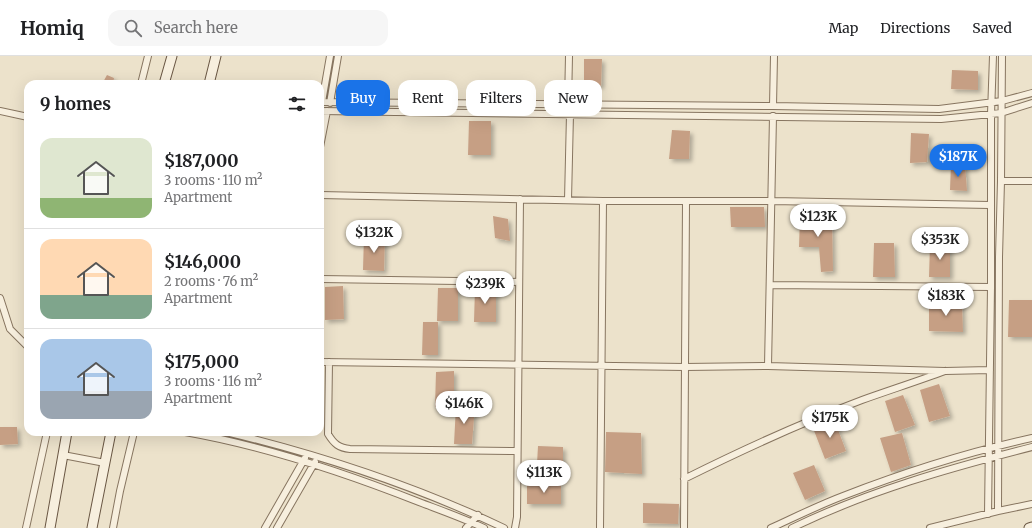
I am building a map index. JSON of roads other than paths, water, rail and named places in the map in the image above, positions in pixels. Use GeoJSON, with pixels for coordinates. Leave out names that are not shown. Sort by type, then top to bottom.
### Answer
{"type":"FeatureCollection","features":[{"type":"Feature","properties":{"kind":"main road"},"geometry":{"type":"LineString","coordinates":[[165,80],[172,56]]}},
{"type":"Feature","properties":{"kind":"main road"},"geometry":{"type":"LineString","coordinates":[[211,80],[216,56]]}},
{"type":"Feature","properties":{"kind":"main road"},"geometry":{"type":"LineString","coordinates":[[50,528],[66,436]]}},
{"type":"Feature","properties":{"kind":"main road"},"geometry":{"type":"LineString","coordinates":[[92,528],[110,436]]}},
{"type":"Feature","properties":{"kind":"street"},"geometry":{"type":"LineString","coordinates":[[142,80],[148,56]]}},
{"type":"Feature","properties":{"kind":"street"},"geometry":{"type":"LineString","coordinates":[[324,87],[330,56]]}},
{"type":"Feature","properties":{"kind":"street"},"geometry":{"type":"LineString","coordinates":[[330,102],[338,56]]}},
{"type":"Feature","properties":{"kind":"street"},"geometry":{"type":"LineString","coordinates":[[568,80],[569,56]]}},
{"type":"Feature","properties":{"kind":"street"},"geometry":{"type":"LineString","coordinates":[[773,106],[774,56]]}},
{"type":"Feature","properties":{"kind":"street"},"geometry":{"type":"LineString","coordinates":[[988,514],[991,287],[991,103],[993,56]]}},
{"type":"Feature","properties":{"kind":"street"},"geometry":{"type":"LineString","coordinates":[[998,511],[1002,56]]}},
{"type":"Feature","properties":{"kind":"street"},"geometry":{"type":"LineString","coordinates":[[602,104],[939,109],[991,103],[1032,93]]}},
{"type":"Feature","properties":{"kind":"street"},"geometry":{"type":"LineString","coordinates":[[324,102],[544,104]]}},
{"type":"Feature","properties":{"kind":"street"},"geometry":{"type":"LineString","coordinates":[[602,114],[941,119],[1002,113],[1032,103]]}},
{"type":"Feature","properties":{"kind":"street"},"geometry":{"type":"LineString","coordinates":[[0,111],[24,116]]}},
{"type":"Feature","properties":{"kind":"street"},"geometry":{"type":"LineString","coordinates":[[324,126],[327,111],[544,114]]}},
{"type":"Feature","properties":{"kind":"street"},"geometry":{"type":"LineString","coordinates":[[568,200],[570,116]]}},
{"type":"Feature","properties":{"kind":"street"},"geometry":{"type":"LineString","coordinates":[[768,366],[773,116]]}},
{"type":"Feature","properties":{"kind":"street"},"geometry":{"type":"LineString","coordinates":[[1001,181],[1032,181]]}},
{"type":"Feature","properties":{"kind":"street"},"geometry":{"type":"LineString","coordinates":[[324,195],[602,201],[772,201],[990,205]]}},
{"type":"Feature","properties":{"kind":"street"},"geometry":{"type":"LineString","coordinates":[[515,528],[517,517],[520,199]]}},
{"type":"Feature","properties":{"kind":"street"},"geometry":{"type":"LineString","coordinates":[[600,528],[602,201]]}},
{"type":"Feature","properties":{"kind":"street"},"geometry":{"type":"LineString","coordinates":[[684,528],[686,202]]}},
{"type":"Feature","properties":{"kind":"street"},"geometry":{"type":"LineString","coordinates":[[324,279],[519,282]]}},
{"type":"Feature","properties":{"kind":"street"},"geometry":{"type":"LineString","coordinates":[[770,286],[991,287]]}},
{"type":"Feature","properties":{"kind":"street"},"geometry":{"type":"LineString","coordinates":[[0,298],[10,329],[24,343]]}},
{"type":"Feature","properties":{"kind":"street"},"geometry":{"type":"LineString","coordinates":[[324,362],[685,367],[768,366],[945,371],[990,370]]}},
{"type":"Feature","properties":{"kind":"street"},"geometry":{"type":"LineString","coordinates":[[329,362],[328,434],[333,442],[340,448],[517,450]]}},
{"type":"Feature","properties":{"kind":"street"},"geometry":{"type":"LineString","coordinates":[[684,479],[722,460],[801,425],[862,400],[945,371]]}},
{"type":"Feature","properties":{"kind":"street"},"geometry":{"type":"LineString","coordinates":[[26,528],[46,436]]}},
{"type":"Feature","properties":{"kind":"street"},"geometry":{"type":"LineString","coordinates":[[113,528],[133,436]]}},
{"type":"Feature","properties":{"kind":"street"},"geometry":{"type":"LineString","coordinates":[[203,436],[254,447],[375,484],[482,528],[488,520]]}},
{"type":"Feature","properties":{"kind":"street"},"geometry":{"type":"LineString","coordinates":[[243,436],[318,457],[399,485],[478,515],[504,528]]}},
{"type":"Feature","properties":{"kind":"street"},"geometry":{"type":"LineString","coordinates":[[771,528],[842,496],[989,447],[1032,438]]}},
{"type":"Feature","properties":{"kind":"street"},"geometry":{"type":"LineString","coordinates":[[792,528],[860,498],[908,482],[1032,447]]}},
{"type":"Feature","properties":{"kind":"street"},"geometry":{"type":"LineString","coordinates":[[265,528],[308,454]]}},
{"type":"Feature","properties":{"kind":"street"},"geometry":{"type":"LineString","coordinates":[[63,455],[105,463]]}},
{"type":"Feature","properties":{"kind":"street"},"geometry":{"type":"LineString","coordinates":[[277,528],[318,457]]}},
{"type":"Feature","properties":{"kind":"street"},"geometry":{"type":"LineString","coordinates":[[930,528],[1032,504]]}},
{"type":"Feature","properties":{"kind":"street"},"geometry":{"type":"LineString","coordinates":[[466,528],[478,515]]}}]}
